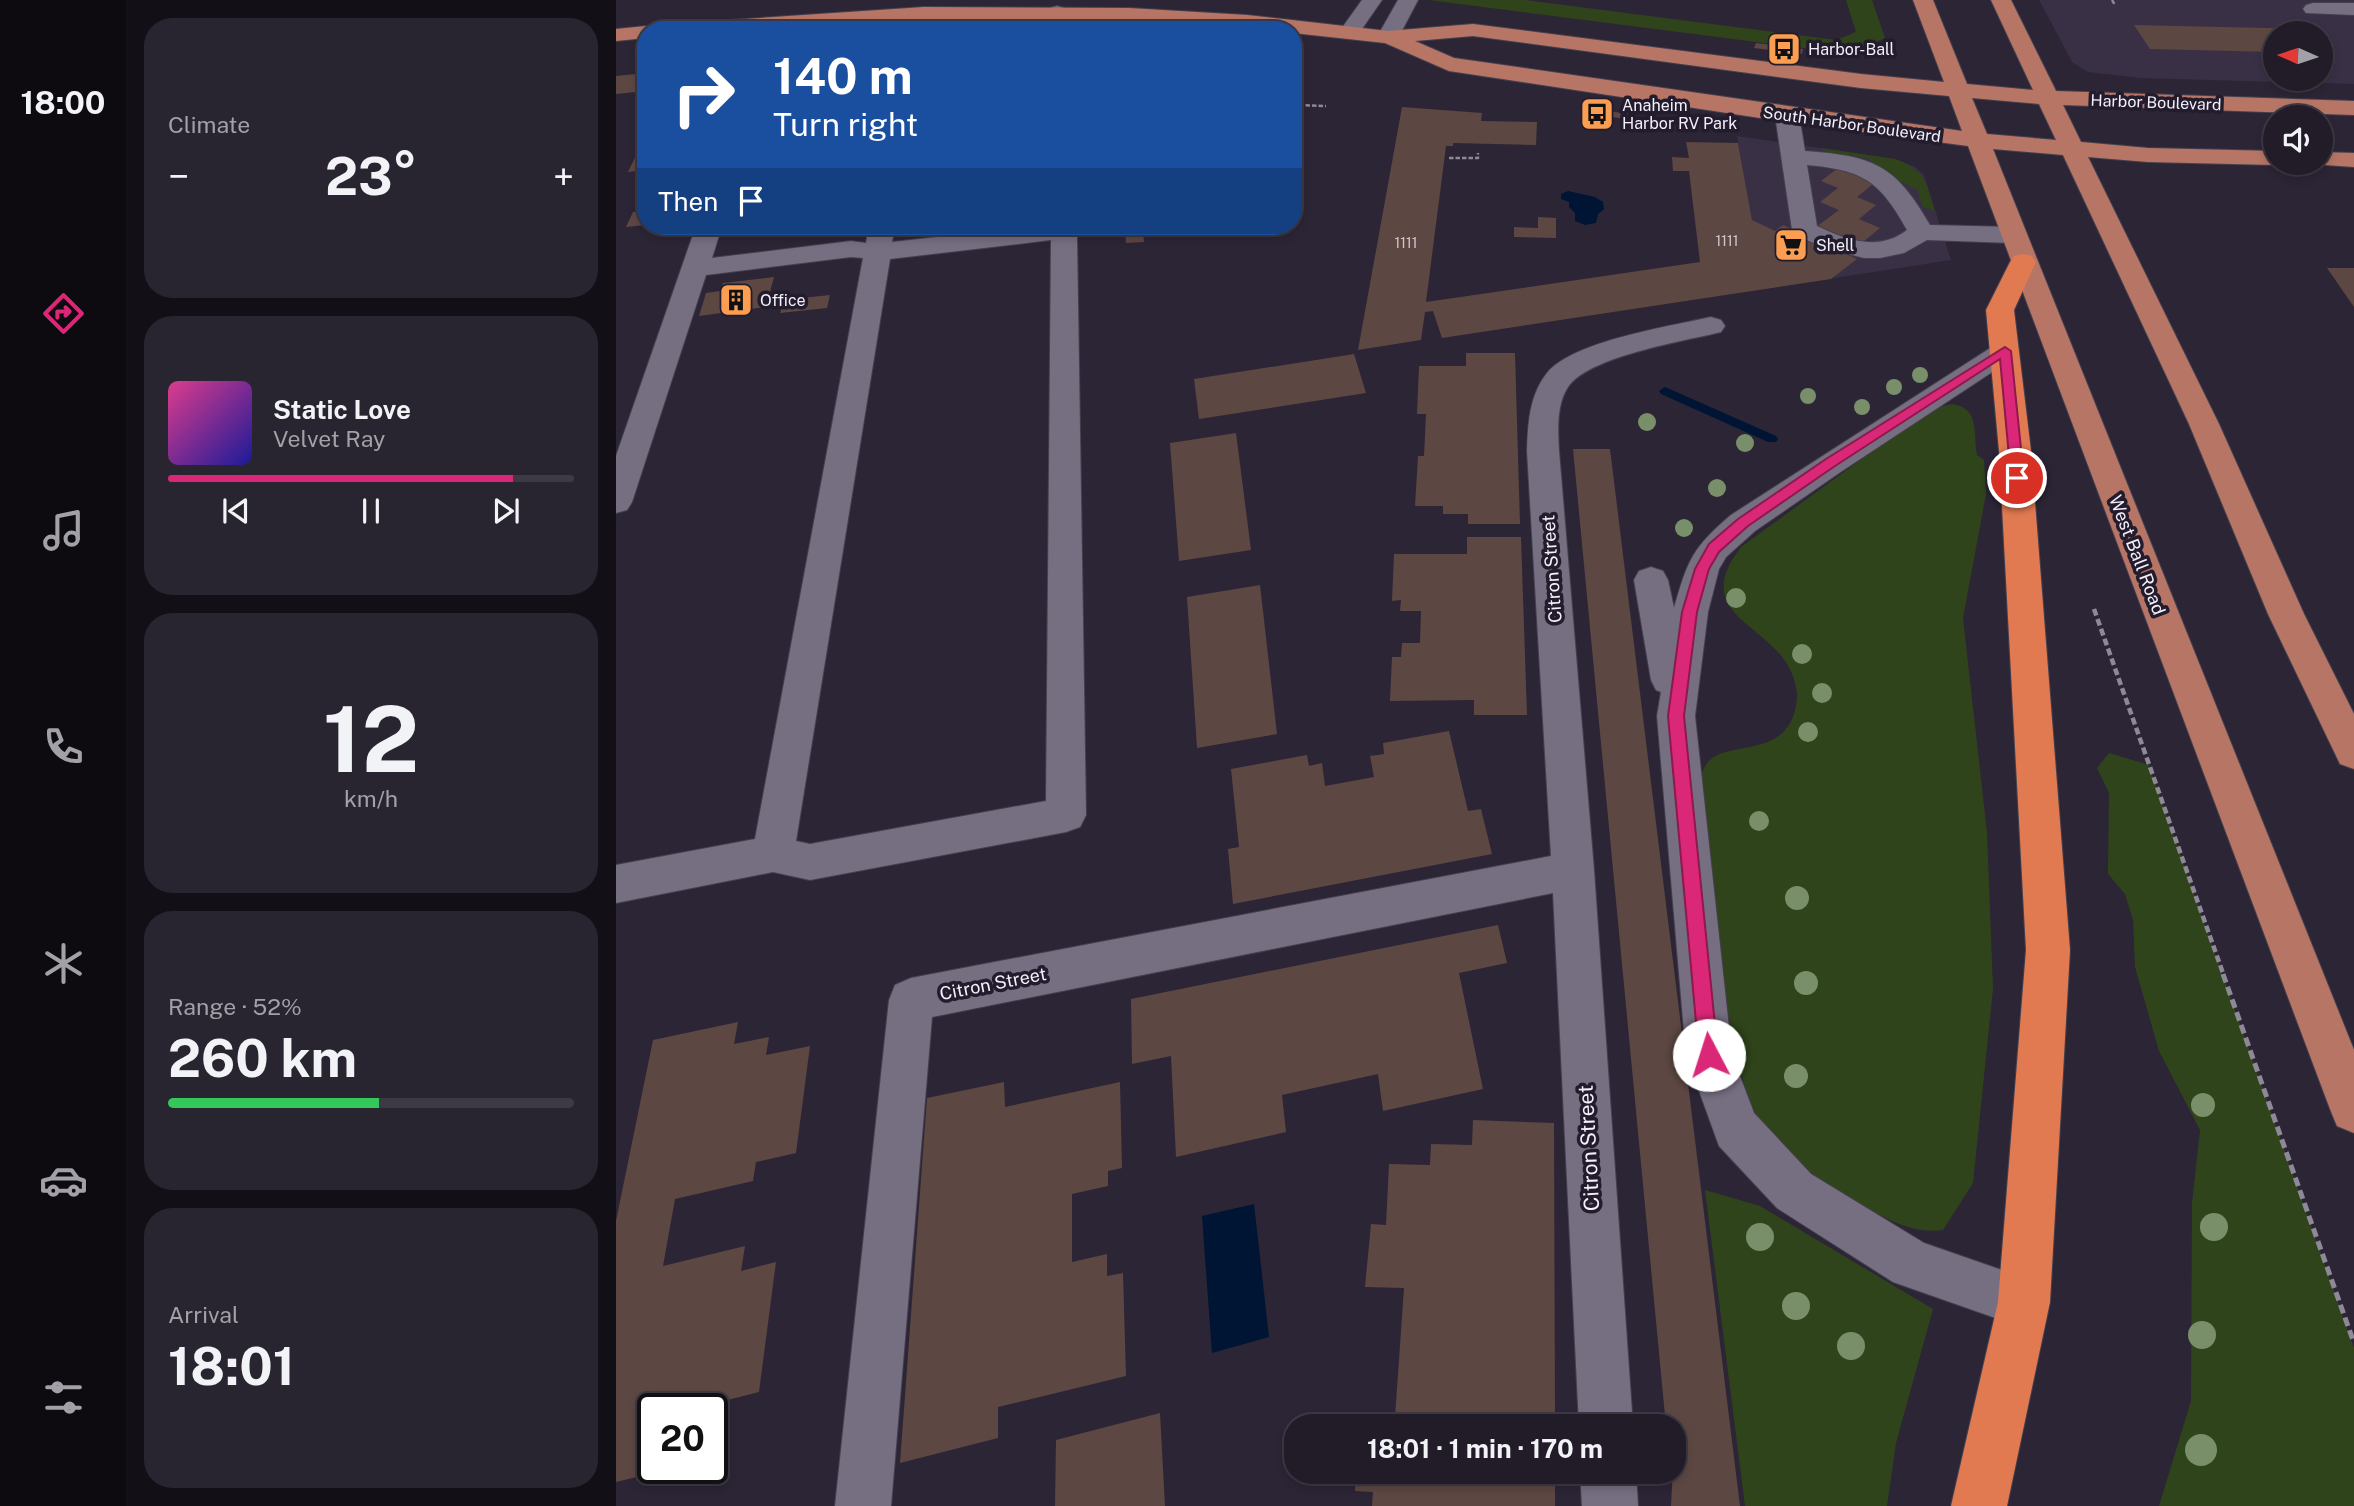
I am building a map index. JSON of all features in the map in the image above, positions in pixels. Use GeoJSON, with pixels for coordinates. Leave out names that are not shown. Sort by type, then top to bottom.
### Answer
{"type":"FeatureCollection","features":[{"type":"Feature","properties":{"kind":"highway"},"geometry":{"type":"LineString","coordinates":[[1979,1506],[2024,1302],[2048,950],[2015,451],[2000,310],[2018,249]]}},
{"type":"Feature","properties":{"kind":"main road","name":"West Ball Road"},"geometry":{"type":"LineString","coordinates":[[1923,0],[2354,1109]]}},
{"type":"Feature","properties":{"kind":"main road"},"geometry":{"type":"LineString","coordinates":[[2001,0],[2204,424],[2286,614],[2354,753]]}},
{"type":"Feature","properties":{"kind":"main road","name":"South Harbor Boulevard"},"geometry":{"type":"LineString","coordinates":[[773,21],[1247,21]]}},
{"type":"Feature","properties":{"kind":"main road","name":"South Harbor Boulevard"},"geometry":{"type":"LineString","coordinates":[[1302,27],[1388,37],[1473,30],[1792,73],[1958,90]]}},
{"type":"Feature","properties":{"kind":"main road"},"geometry":{"type":"LineString","coordinates":[[616,35],[637,33]]}},
{"type":"Feature","properties":{"kind":"main road","name":"South Harbor Boulevard"},"geometry":{"type":"LineString","coordinates":[[1388,37],[1449,64],[1787,115],[1976,140],[2073,149]]}},
{"type":"Feature","properties":{"kind":"main road","name":"Harbor Boulevard"},"geometry":{"type":"LineString","coordinates":[[1958,90],[2048,98],[2354,108]]}},
{"type":"Feature","properties":{"kind":"main road"},"geometry":{"type":"LineString","coordinates":[[2073,149],[2148,155],[2263,158]]}},
{"type":"Feature","properties":{"kind":"main road"},"geometry":{"type":"LineString","coordinates":[[2333,159],[2354,160]]}},
{"type":"Feature","properties":{"kind":"street"},"geometry":{"type":"LineString","coordinates":[[1350,32],[1372,0]]}},
{"type":"Feature","properties":{"kind":"street"},"geometry":{"type":"LineString","coordinates":[[1388,37],[1408,0]]}},
{"type":"Feature","properties":{"kind":"street"},"geometry":{"type":"LineString","coordinates":[[2313,9],[2354,9]]}},
{"type":"Feature","properties":{"kind":"street"},"geometry":{"type":"LineString","coordinates":[[1787,115],[1805,230],[1852,250],[1884,250],[1913,240],[1921,232]]}},
{"type":"Feature","properties":{"kind":"street"},"geometry":{"type":"LineString","coordinates":[[1794,157],[1842,161],[1881,175],[1903,197],[1921,232]]}},
{"type":"Feature","properties":{"kind":"street"},"geometry":{"type":"LineString","coordinates":[[1921,232],[2018,249]]}},
{"type":"Feature","properties":{"kind":"street"},"geometry":{"type":"LineString","coordinates":[[616,502],[706,235]]}},
{"type":"Feature","properties":{"kind":"street"},"geometry":{"type":"LineString","coordinates":[[694,268],[851,249],[880,238],[938,235]]}},
{"type":"Feature","properties":{"kind":"street"},"geometry":{"type":"LineString","coordinates":[[616,884],[773,854],[810,862],[1066,815],[1064,237],[1062,235]]}},
{"type":"Feature","properties":{"kind":"street"},"geometry":{"type":"LineString","coordinates":[[773,854],[880,238]]}},
{"type":"Feature","properties":{"kind":"street","name":"Citron Street"},"geometry":{"type":"LineString","coordinates":[[1605,1414],[1573,870],[1544,464],[1543,410],[1559,378],[1578,365],[1630,345],[1711,326]]}},
{"type":"Feature","properties":{"kind":"street"},"geometry":{"type":"LineString","coordinates":[[1676,716],[1690,612],[1702,569],[1714,548],[1743,523],[1830,463],[2005,351]]}},
{"type":"Feature","properties":{"kind":"street"},"geometry":{"type":"LineString","coordinates":[[1651,580],[1676,716],[1709,1055],[1736,1129],[1794,1191],[1911,1264],[2024,1302]]}},
{"type":"Feature","properties":{"kind":"street","name":"Citron Street"},"geometry":{"type":"LineString","coordinates":[[863,1506],[911,1000],[1573,870]]}},
{"type":"Feature","properties":{"kind":"street"},"geometry":{"type":"LineString","coordinates":[[1609,1484],[1610,1506]]}},
{"type":"Feature","properties":{"kind":"path"},"geometry":{"type":"LineString","coordinates":[[2112,0],[2115,5]]}},
{"type":"Feature","properties":{"kind":"path"},"geometry":{"type":"LineString","coordinates":[[1302,105],[1326,106]]}},
{"type":"Feature","properties":{"kind":"path"},"geometry":{"type":"LineString","coordinates":[[1449,158],[1478,158],[1478,153]]}},
{"type":"Feature","properties":{"kind":"path"},"geometry":{"type":"LineString","coordinates":[[2094,609],[2354,1343]]}},
{"type":"Feature","properties":{"kind":"shaded area"},"geometry":{"type":"Polygon","coordinates":[[[2039,0],[2354,0],[2354,84],[2333,83],[2333,21],[2263,21],[2263,81],[2141,78],[2088,72],[2072,62],[2039,0]]]}},
{"type":"Feature","properties":{"kind":"shaded area"},"geometry":{"type":"Polygon","coordinates":[[[1737,136],[1895,159],[1915,167],[1924,175],[1951,260],[1764,289],[1737,136]]]}},
{"type":"Feature","properties":{"kind":"green space"},"geometry":{"type":"Polygon","coordinates":[[[1429,0],[1525,0],[1836,40],[1856,32],[1846,0],[1872,0],[1885,38],[1851,54],[1429,0]]]}},
{"type":"Feature","properties":{"kind":"green space"},"geometry":{"type":"Polygon","coordinates":[[[1821,148],[1895,159],[1905,163],[1923,178],[1935,211],[1923,207],[1917,189],[1896,180],[1867,158],[1826,152],[1821,148]]]}},
{"type":"Feature","properties":{"kind":"green space"},"geometry":{"type":"Polygon","coordinates":[[[1952,404],[1961,406],[1971,416],[1977,455],[1984,460],[1986,494],[1963,618],[1987,833],[1993,989],[1973,1183],[1943,1230],[1932,1231],[1893,1221],[1836,1191],[1780,1145],[1753,1109],[1735,1051],[1722,990],[1719,936],[1700,828],[1699,788],[1702,773],[1710,761],[1721,754],[1767,742],[1781,734],[1791,721],[1797,699],[1795,683],[1786,663],[1773,647],[1742,620],[1730,606],[1724,591],[1727,571],[1741,547],[1885,442],[1938,407],[1952,404]]]}},
{"type":"Feature","properties":{"kind":"green space"},"geometry":{"type":"Polygon","coordinates":[[[2109,753],[2149,765],[2354,1348],[2354,1506],[2159,1506],[2191,1401],[2192,1203],[2200,1130],[2159,1051],[2135,967],[2133,920],[2125,894],[2108,874],[2109,793],[2097,768],[2109,753]]]}},
{"type":"Feature","properties":{"kind":"green space"},"geometry":{"type":"Polygon","coordinates":[[[1705,1190],[1760,1206],[1933,1309],[1896,1443],[1887,1506],[1745,1506],[1705,1190]]]}},
{"type":"Feature","properties":{"kind":"water"},"geometry":{"type":"Polygon","coordinates":[[[1568,191],[1595,197],[1603,202],[1604,209],[1598,214],[1596,223],[1585,225],[1575,221],[1575,213],[1569,207],[1569,202],[1561,199],[1561,194],[1568,191]]]}},
{"type":"Feature","properties":{"kind":"water"},"geometry":{"type":"Polygon","coordinates":[[[1254,1204],[1269,1337],[1212,1353],[1202,1216],[1254,1204]]]}},
{"type":"Feature","properties":{"kind":"building"},"geometry":{"type":"Polygon","coordinates":[[[2134,25],[2263,28],[2263,52],[2150,49],[2134,25]]]}},
{"type":"Feature","properties":{"kind":"building"},"geometry":{"type":"Polygon","coordinates":[[[1756,43],[1803,49],[1802,54],[1754,48],[1756,43]]]}},
{"type":"Feature","properties":{"kind":"building"},"geometry":{"type":"Polygon","coordinates":[[[637,74],[637,92],[616,94],[616,76],[637,74]]]}},
{"type":"Feature","properties":{"kind":"building"},"geometry":{"type":"Polygon","coordinates":[[[1402,107],[1482,113],[1481,121],[1537,122],[1536,145],[1453,143],[1453,146],[1446,146],[1426,302],[1700,262],[1689,171],[1673,171],[1672,157],[1689,158],[1686,142],[1738,143],[1752,220],[1775,231],[1783,225],[1857,259],[1831,279],[1442,338],[1433,311],[1425,312],[1421,340],[1358,350],[1402,107]]]}},
{"type":"Feature","properties":{"kind":"building"},"geometry":{"type":"Polygon","coordinates":[[[1588,108],[1628,114],[1626,119],[1585,113],[1588,108]]]}},
{"type":"Feature","properties":{"kind":"building"},"geometry":{"type":"Polygon","coordinates":[[[637,153],[637,171],[628,172],[637,153]]]}},
{"type":"Feature","properties":{"kind":"building","name":"Shell"},"geometry":{"type":"Polygon","coordinates":[[[1842,165],[1878,180],[1857,197],[1876,205],[1859,219],[1880,228],[1858,246],[1816,227],[1839,210],[1820,202],[1838,188],[1821,181],[1842,165]]]}},
{"type":"Feature","properties":{"kind":"building"},"geometry":{"type":"Polygon","coordinates":[[[633,212],[637,212],[637,226],[626,227],[633,212]]]}},
{"type":"Feature","properties":{"kind":"building"},"geometry":{"type":"Polygon","coordinates":[[[1538,217],[1556,218],[1556,238],[1514,237],[1514,227],[1538,228],[1538,217]]]}},
{"type":"Feature","properties":{"kind":"building"},"geometry":{"type":"Polygon","coordinates":[[[1125,235],[1143,235],[1144,242],[1126,243],[1125,235]]]}},
{"type":"Feature","properties":{"kind":"building"},"geometry":{"type":"Polygon","coordinates":[[[2327,268],[2354,268],[2354,307],[2327,268]]]}},
{"type":"Feature","properties":{"kind":"building","name":"Office"},"geometry":{"type":"Polygon","coordinates":[[[774,277],[766,307],[699,316],[706,293],[720,291],[723,283],[774,277]]]}},
{"type":"Feature","properties":{"kind":"building"},"geometry":{"type":"Polygon","coordinates":[[[830,295],[827,308],[780,313],[784,300],[830,295]]]}},
{"type":"Feature","properties":{"kind":"building"},"geometry":{"type":"Polygon","coordinates":[[[1466,353],[1515,353],[1520,524],[1468,524],[1468,514],[1443,514],[1443,506],[1415,506],[1418,456],[1424,456],[1426,414],[1417,414],[1419,366],[1466,366],[1466,353]]]}},
{"type":"Feature","properties":{"kind":"building"},"geometry":{"type":"Polygon","coordinates":[[[1354,354],[1366,393],[1199,419],[1194,379],[1354,354]]]}},
{"type":"Feature","properties":{"kind":"building"},"geometry":{"type":"Polygon","coordinates":[[[1236,433],[1251,550],[1179,561],[1170,443],[1236,433]]]}},
{"type":"Feature","properties":{"kind":"building"},"geometry":{"type":"Polygon","coordinates":[[[1573,449],[1610,449],[1740,1506],[1671,1506],[1672,1484],[1686,1484],[1686,1414],[1665,1414],[1573,449]]]}},
{"type":"Feature","properties":{"kind":"building"},"geometry":{"type":"Polygon","coordinates":[[[1467,537],[1521,537],[1527,715],[1474,715],[1474,700],[1390,701],[1392,657],[1401,657],[1402,643],[1420,643],[1421,611],[1400,611],[1401,600],[1392,601],[1394,554],[1467,554],[1467,537]]]}},
{"type":"Feature","properties":{"kind":"building"},"geometry":{"type":"Polygon","coordinates":[[[1260,585],[1277,734],[1197,748],[1187,597],[1260,585]]]}},
{"type":"Feature","properties":{"kind":"building"},"geometry":{"type":"Polygon","coordinates":[[[1449,731],[1468,811],[1481,809],[1492,854],[1233,904],[1228,849],[1239,847],[1231,769],[1307,755],[1309,766],[1322,763],[1325,786],[1374,777],[1370,756],[1384,754],[1383,743],[1449,731]]]}},
{"type":"Feature","properties":{"kind":"building"},"geometry":{"type":"Polygon","coordinates":[[[1498,925],[1507,963],[1459,973],[1483,1089],[1383,1111],[1378,1074],[1282,1095],[1286,1132],[1176,1157],[1171,1056],[1132,1064],[1131,999],[1498,925]]]}},
{"type":"Feature","properties":{"kind":"building"},"geometry":{"type":"Polygon","coordinates":[[[738,1022],[734,1044],[769,1037],[766,1055],[810,1046],[796,1153],[756,1162],[753,1181],[675,1199],[663,1266],[745,1246],[741,1271],[776,1262],[759,1392],[728,1400],[728,1393],[637,1393],[637,1477],[616,1482],[616,1221],[653,1040],[738,1022]]]}},
{"type":"Feature","properties":{"kind":"building"},"geometry":{"type":"Polygon","coordinates":[[[1004,1082],[1005,1107],[1120,1082],[1122,1168],[1108,1171],[1108,1186],[1072,1194],[1072,1262],[1107,1254],[1107,1276],[1123,1273],[1126,1376],[998,1407],[998,1438],[900,1463],[927,1098],[1004,1082]]]}},
{"type":"Feature","properties":{"kind":"building"},"geometry":{"type":"Polygon","coordinates":[[[1473,1120],[1554,1123],[1555,1414],[1395,1414],[1404,1288],[1365,1287],[1371,1224],[1386,1225],[1389,1164],[1430,1165],[1431,1144],[1472,1145],[1473,1120]]]}},
{"type":"Feature","properties":{"kind":"building"},"geometry":{"type":"Polygon","coordinates":[[[1160,1413],[1165,1506],[1055,1506],[1056,1440],[1160,1413]]]}},
{"type":"Feature","properties":{"kind":"building"},"geometry":{"type":"Polygon","coordinates":[[[1355,1484],[1555,1484],[1555,1506],[1372,1506],[1373,1492],[1355,1491],[1355,1484]]]}},
{"type":"Feature","properties":{"kind":"waterway"},"geometry":{"type":"LineString","coordinates":[[1665,391],[1772,439]]}},
{"type":"Feature","properties":{"kind":"place","name":"Harbor-Ball"},"geometry":{"type":"Point","coordinates":[1784,49]}},
{"type":"Feature","properties":{"kind":"place","name":"Anaheim Harbor RV Park"},"geometry":{"type":"Point","coordinates":[1597,114]}},
{"type":"Feature","properties":{"kind":"place","name":"Shell"},"geometry":{"type":"Point","coordinates":[1791,245]}},
{"type":"Feature","properties":{"kind":"place","name":"Office"},"geometry":{"type":"Point","coordinates":[736,300]}},
{"type":"Feature","properties":{"kind":"route"},"geometry":{"type":"LineString","coordinates":[[1709,1055],[1676,716],[1690,612],[1702,569],[1714,548],[1743,523],[1830,463],[2005,351],[2017,478]]}}]}
